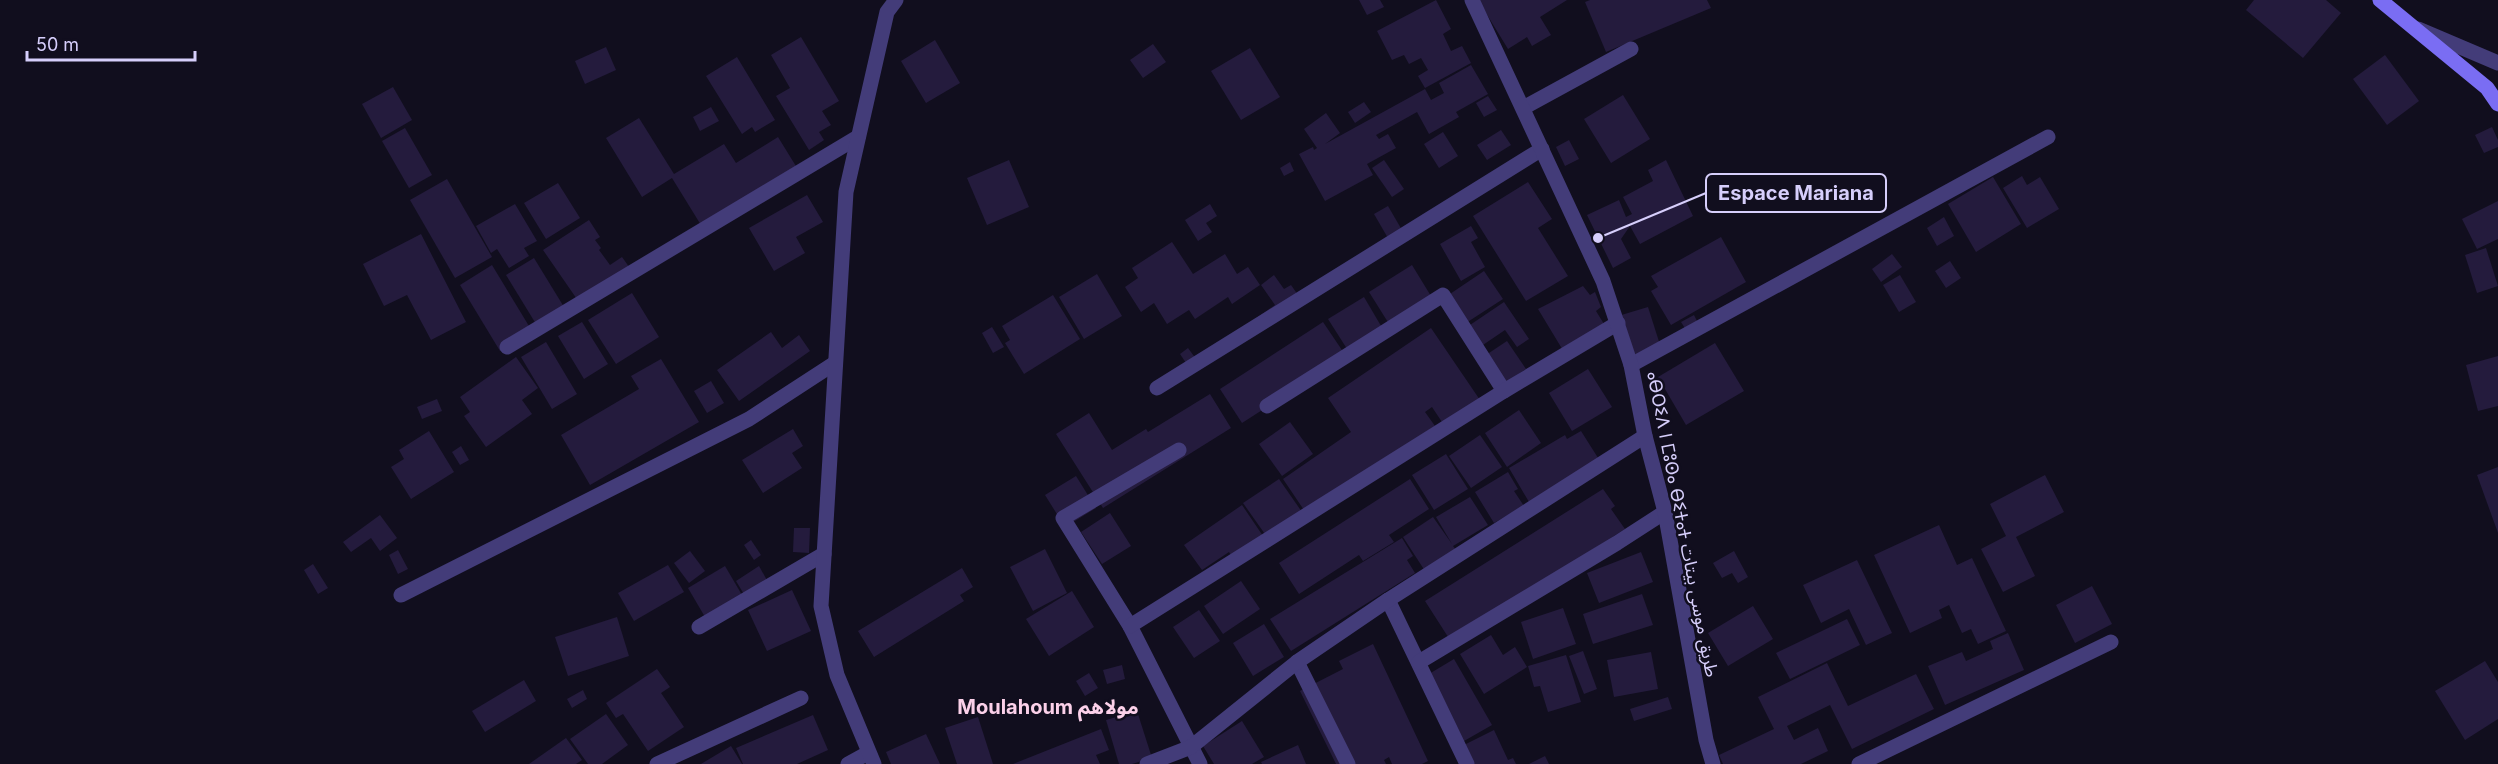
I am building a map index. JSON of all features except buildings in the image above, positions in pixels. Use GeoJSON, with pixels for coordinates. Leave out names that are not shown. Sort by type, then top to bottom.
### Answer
{"type":"FeatureCollection","features":[{"type":"Feature","properties":{"kind":"main road"},"geometry":{"type":"LineString","coordinates":[[2380,0],[2487,88],[2498,104]]}},
{"type":"Feature","properties":{"kind":"street"},"geometry":{"type":"LineString","coordinates":[[848,764],[871,758],[837,675],[821,606],[846,192],[887,12],[896,0]]}},
{"type":"Feature","properties":{"kind":"street","name":"ⴰⴱⵔⵉⴷ ⵏ ⵎⵓⵙⴰ ⴱⵉⵜⴰⵜ طريق موسى بيتات"},"geometry":{"type":"LineString","coordinates":[[1472,0],[1603,282],[1618,323],[1631,365],[1645,436],[1665,512],[1706,740],[1713,764]]}},
{"type":"Feature","properties":{"kind":"street"},"geometry":{"type":"LineString","coordinates":[[2418,29],[2498,63]]}},
{"type":"Feature","properties":{"kind":"street"},"geometry":{"type":"LineString","coordinates":[[1523,108],[1630,49]]}},
{"type":"Feature","properties":{"kind":"street"},"geometry":{"type":"LineString","coordinates":[[507,347],[858,137]]}},
{"type":"Feature","properties":{"kind":"street"},"geometry":{"type":"LineString","coordinates":[[1631,365],[2048,137]]}},
{"type":"Feature","properties":{"kind":"street"},"geometry":{"type":"LineString","coordinates":[[1157,388],[1542,149]]}},
{"type":"Feature","properties":{"kind":"street"},"geometry":{"type":"LineString","coordinates":[[1267,405],[1443,295],[1504,391]]}},
{"type":"Feature","properties":{"kind":"street"},"geometry":{"type":"LineString","coordinates":[[1130,626],[1504,391],[1618,323]]}},
{"type":"Feature","properties":{"kind":"street"},"geometry":{"type":"LineString","coordinates":[[401,595],[749,419],[836,363]]}},
{"type":"Feature","properties":{"kind":"street"},"geometry":{"type":"LineString","coordinates":[[1148,764],[1191,747],[1297,662],[1388,600],[1645,436]]}},
{"type":"Feature","properties":{"kind":"street"},"geometry":{"type":"LineString","coordinates":[[1179,450],[1063,518],[1130,626],[1200,764]]}},
{"type":"Feature","properties":{"kind":"street"},"geometry":{"type":"LineString","coordinates":[[1419,662],[1665,512]]}},
{"type":"Feature","properties":{"kind":"street"},"geometry":{"type":"LineString","coordinates":[[699,627],[824,554]]}},
{"type":"Feature","properties":{"kind":"street"},"geometry":{"type":"LineString","coordinates":[[1388,600],[1467,764]]}},
{"type":"Feature","properties":{"kind":"street"},"geometry":{"type":"LineString","coordinates":[[1859,764],[2111,642]]}},
{"type":"Feature","properties":{"kind":"street"},"geometry":{"type":"LineString","coordinates":[[1297,662],[1348,764]]}},
{"type":"Feature","properties":{"kind":"street"},"geometry":{"type":"LineString","coordinates":[[657,764],[801,698]]}},
{"type":"Feature","properties":{"kind":"place","name":"Espace Mariana"},"geometry":{"type":"Point","coordinates":[1598,238]}},
{"type":"Feature","properties":{"kind":"district","name":"Moulahoum مولاهم"},"geometry":{"type":"Point","coordinates":[1048,707]}}]}
